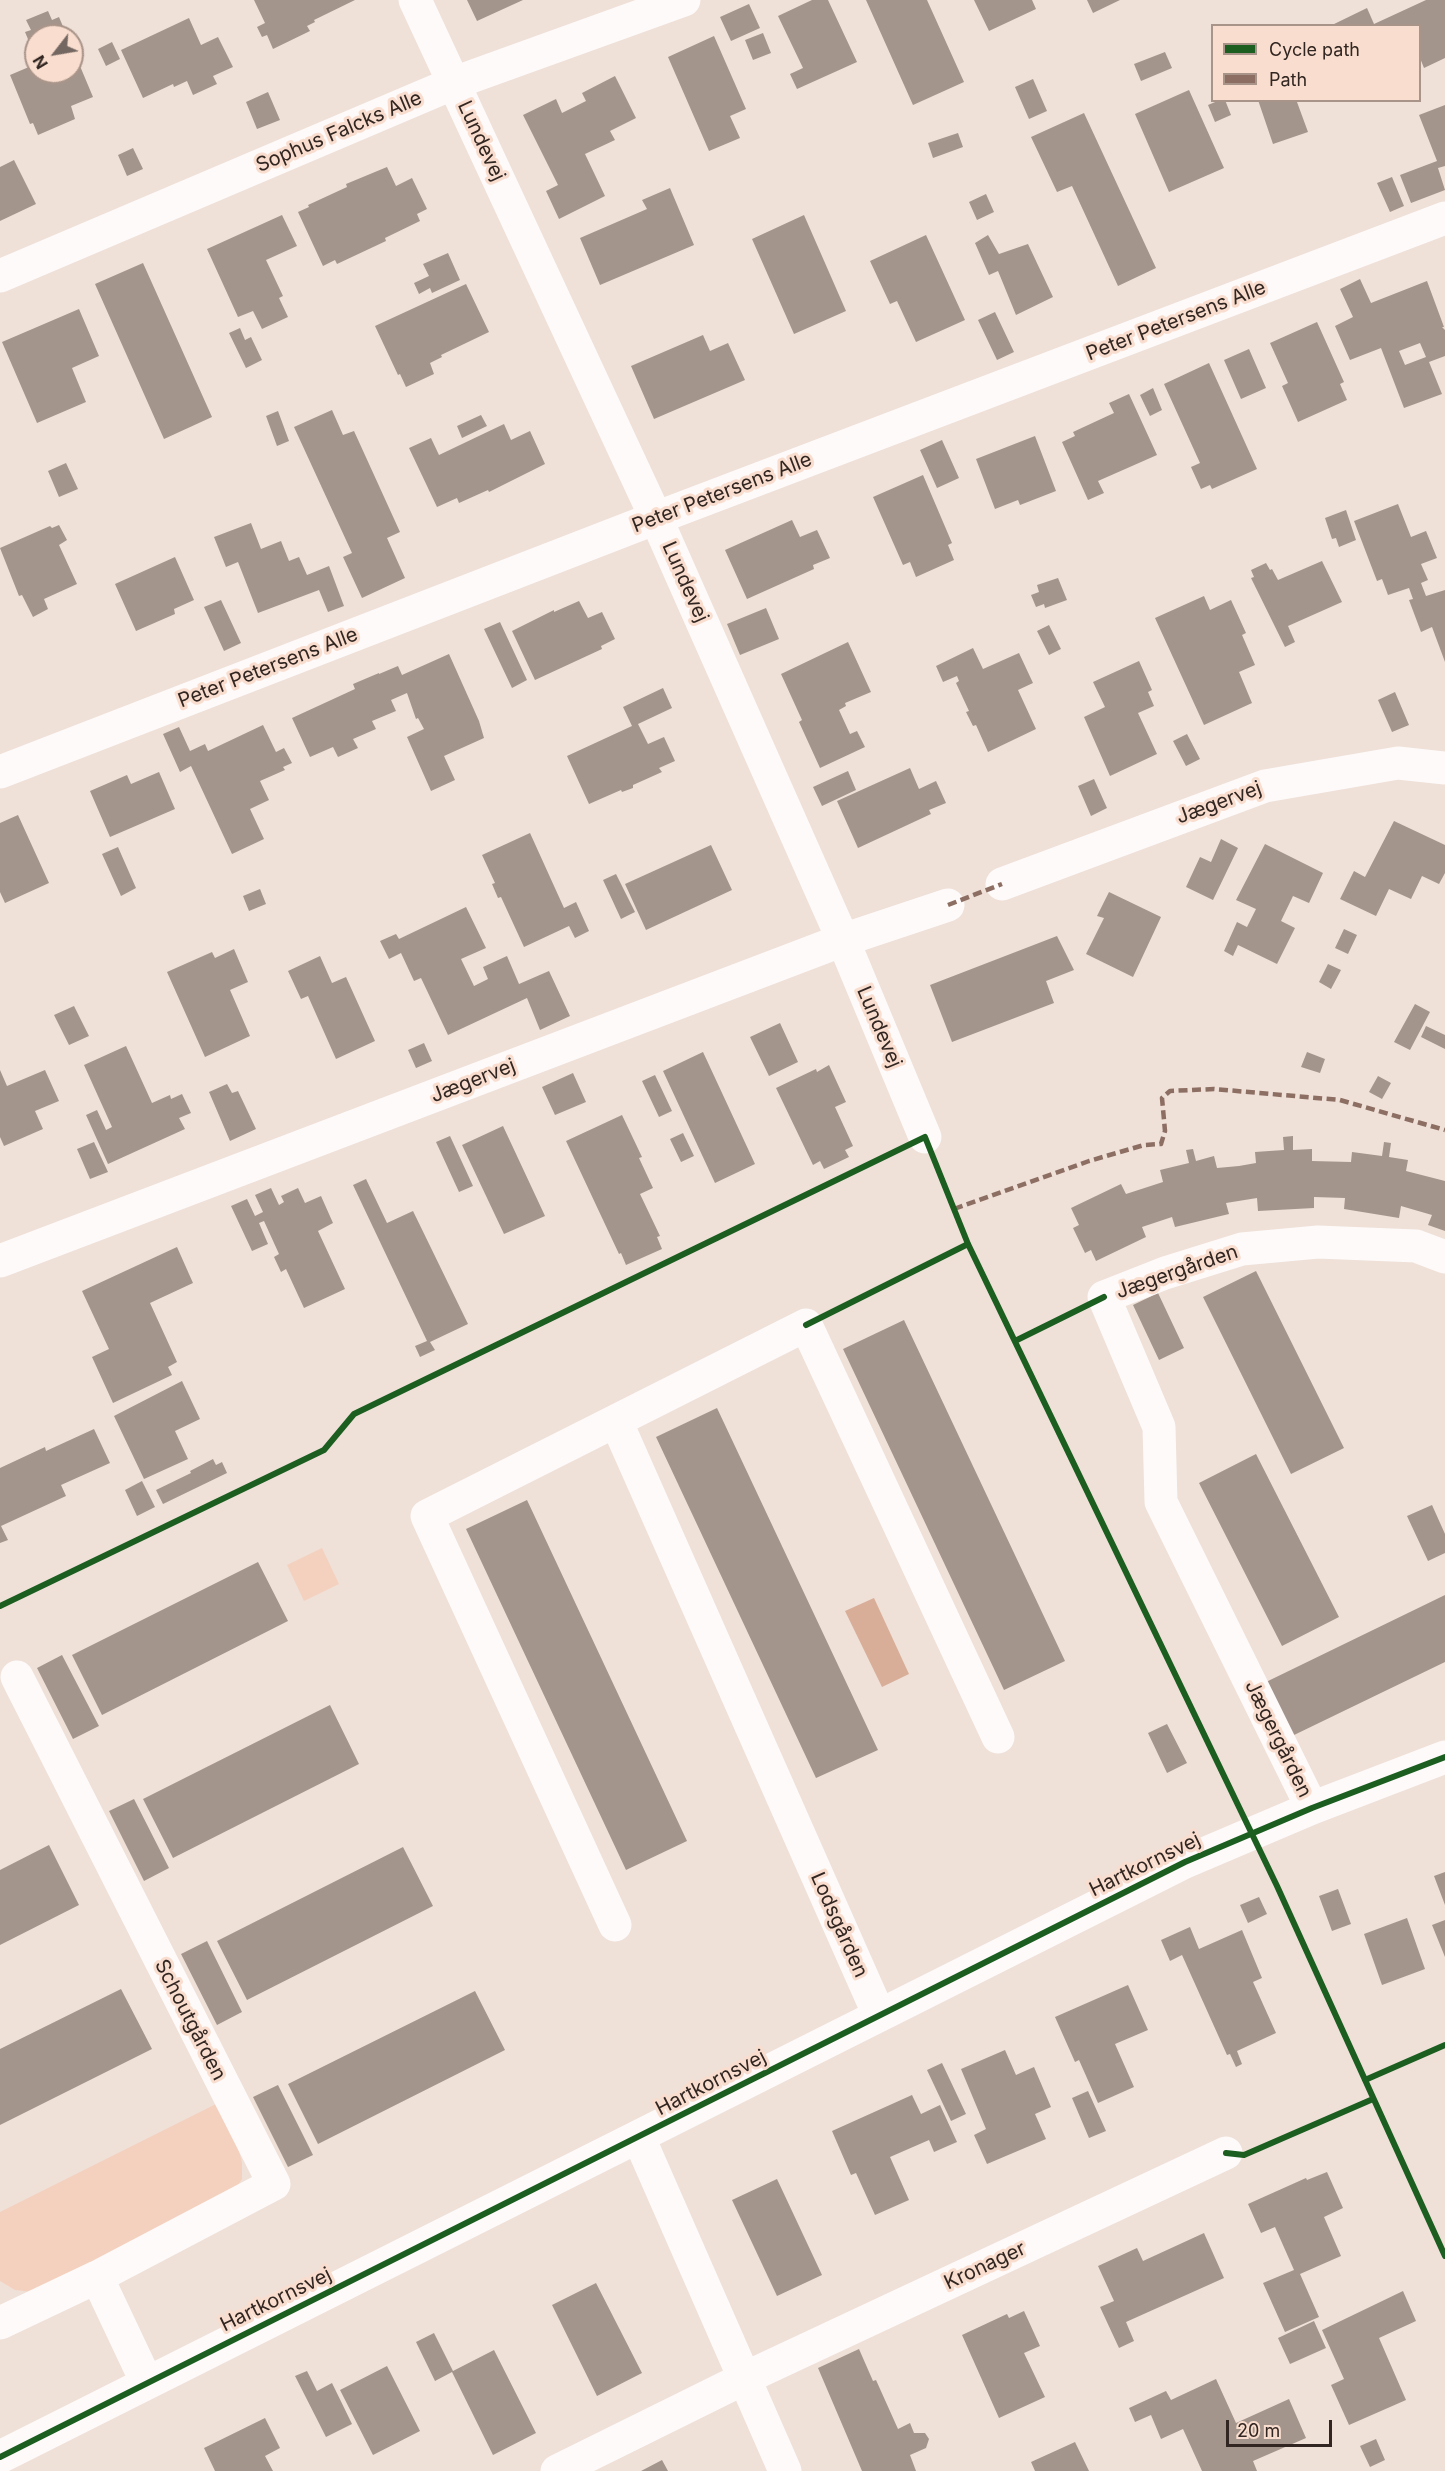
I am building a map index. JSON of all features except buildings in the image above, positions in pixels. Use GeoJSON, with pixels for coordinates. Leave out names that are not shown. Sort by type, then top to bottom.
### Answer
{"type":"FeatureCollection","features":[{"type":"Feature","properties":{"kind":"street","name":"Lundevej"},"geometry":{"type":"LineString","coordinates":[[415,0],[656,518],[843,940],[925,1137]]}},
{"type":"Feature","properties":{"kind":"street","name":"Sophus Falcks Alle"},"geometry":{"type":"LineString","coordinates":[[0,276],[454,83],[684,0]]}},
{"type":"Feature","properties":{"kind":"street","name":"Peter Petersens Alle"},"geometry":{"type":"LineString","coordinates":[[0,772],[656,518],[1445,218]]}},
{"type":"Feature","properties":{"kind":"street","name":"Jægervej"},"geometry":{"type":"LineString","coordinates":[[1002,884],[1265,786],[1398,763],[1445,768]]}},
{"type":"Feature","properties":{"kind":"street","name":"Jægervej"},"geometry":{"type":"LineString","coordinates":[[0,1261],[843,940],[948,905]]}},
{"type":"Feature","properties":{"kind":"street","name":"Jægergården"},"geometry":{"type":"LineString","coordinates":[[1312,1808],[1161,1502],[1159,1427],[1104,1297],[1166,1273],[1242,1248],[1318,1242],[1394,1245],[1416,1246],[1445,1257]]}},
{"type":"Feature","properties":{"kind":"street"},"geometry":{"type":"LineString","coordinates":[[615,1925],[427,1516],[806,1325],[998,1737]]}},
{"type":"Feature","properties":{"kind":"street","name":"Lodsgården"},"geometry":{"type":"LineString","coordinates":[[616,1421],[879,2015]]}},
{"type":"Feature","properties":{"kind":"street","name":"Schoutgården"},"geometry":{"type":"LineString","coordinates":[[0,2322],[97,2277],[274,2184],[17,1677]]}},
{"type":"Feature","properties":{"kind":"street","name":"Hartkornsvej"},"geometry":{"type":"LineString","coordinates":[[0,2457],[1185,1862],[1312,1808],[1445,1757]]}},
{"type":"Feature","properties":{"kind":"street"},"geometry":{"type":"LineString","coordinates":[[639,2138],[785,2471]]}},
{"type":"Feature","properties":{"kind":"street","name":"Kronager"},"geometry":{"type":"LineString","coordinates":[[557,2471],[743,2379],[1226,2153]]}},
{"type":"Feature","properties":{"kind":"street"},"geometry":{"type":"LineString","coordinates":[[97,2277],[147,2383]]}},
{"type":"Feature","properties":{"kind":"shaded area"},"geometry":{"type":"Polygon","coordinates":[[[322,1548],[339,1584],[304,1601],[287,1565],[322,1548]]]}},
{"type":"Feature","properties":{"kind":"shaded area"},"geometry":{"type":"Polygon","coordinates":[[[874,1598],[909,1674],[882,1687],[845,1611],[874,1598]]]}},
{"type":"Feature","properties":{"kind":"shaded area"},"geometry":{"type":"Polygon","coordinates":[[[216,2104],[238,2146],[242,2163],[242,2179],[231,2196],[32,2292],[15,2290],[0,2281],[0,2212],[216,2104]]]}},
{"type":"Feature","properties":{"kind":"marked path"},"geometry":{"type":"LineString","coordinates":[[948,905],[1002,884]]}},
{"type":"Feature","properties":{"kind":"marked path"},"geometry":{"type":"LineString","coordinates":[[954,1209],[1089,1161],[1144,1145],[1161,1144],[1165,1131],[1162,1098],[1170,1091],[1214,1089],[1340,1100],[1445,1130]]}},
{"type":"Feature","properties":{"kind":"cycle path"},"geometry":{"type":"LineString","coordinates":[[0,1606],[324,1450],[354,1414],[925,1137],[968,1244],[1277,1886],[1445,2256]]}},
{"type":"Feature","properties":{"kind":"cycle path"},"geometry":{"type":"LineString","coordinates":[[806,1325],[968,1244]]}},
{"type":"Feature","properties":{"kind":"cycle path"},"geometry":{"type":"LineString","coordinates":[[1015,1341],[1104,1297]]}},
{"type":"Feature","properties":{"kind":"cycle path"},"geometry":{"type":"LineString","coordinates":[[0,2457],[1185,1862],[1312,1808],[1445,1757]]}},
{"type":"Feature","properties":{"kind":"cycle path"},"geometry":{"type":"LineString","coordinates":[[1365,2080],[1445,2045]]}},
{"type":"Feature","properties":{"kind":"cycle path"},"geometry":{"type":"LineString","coordinates":[[1226,2153],[1244,2155],[1373,2099]]}}]}
